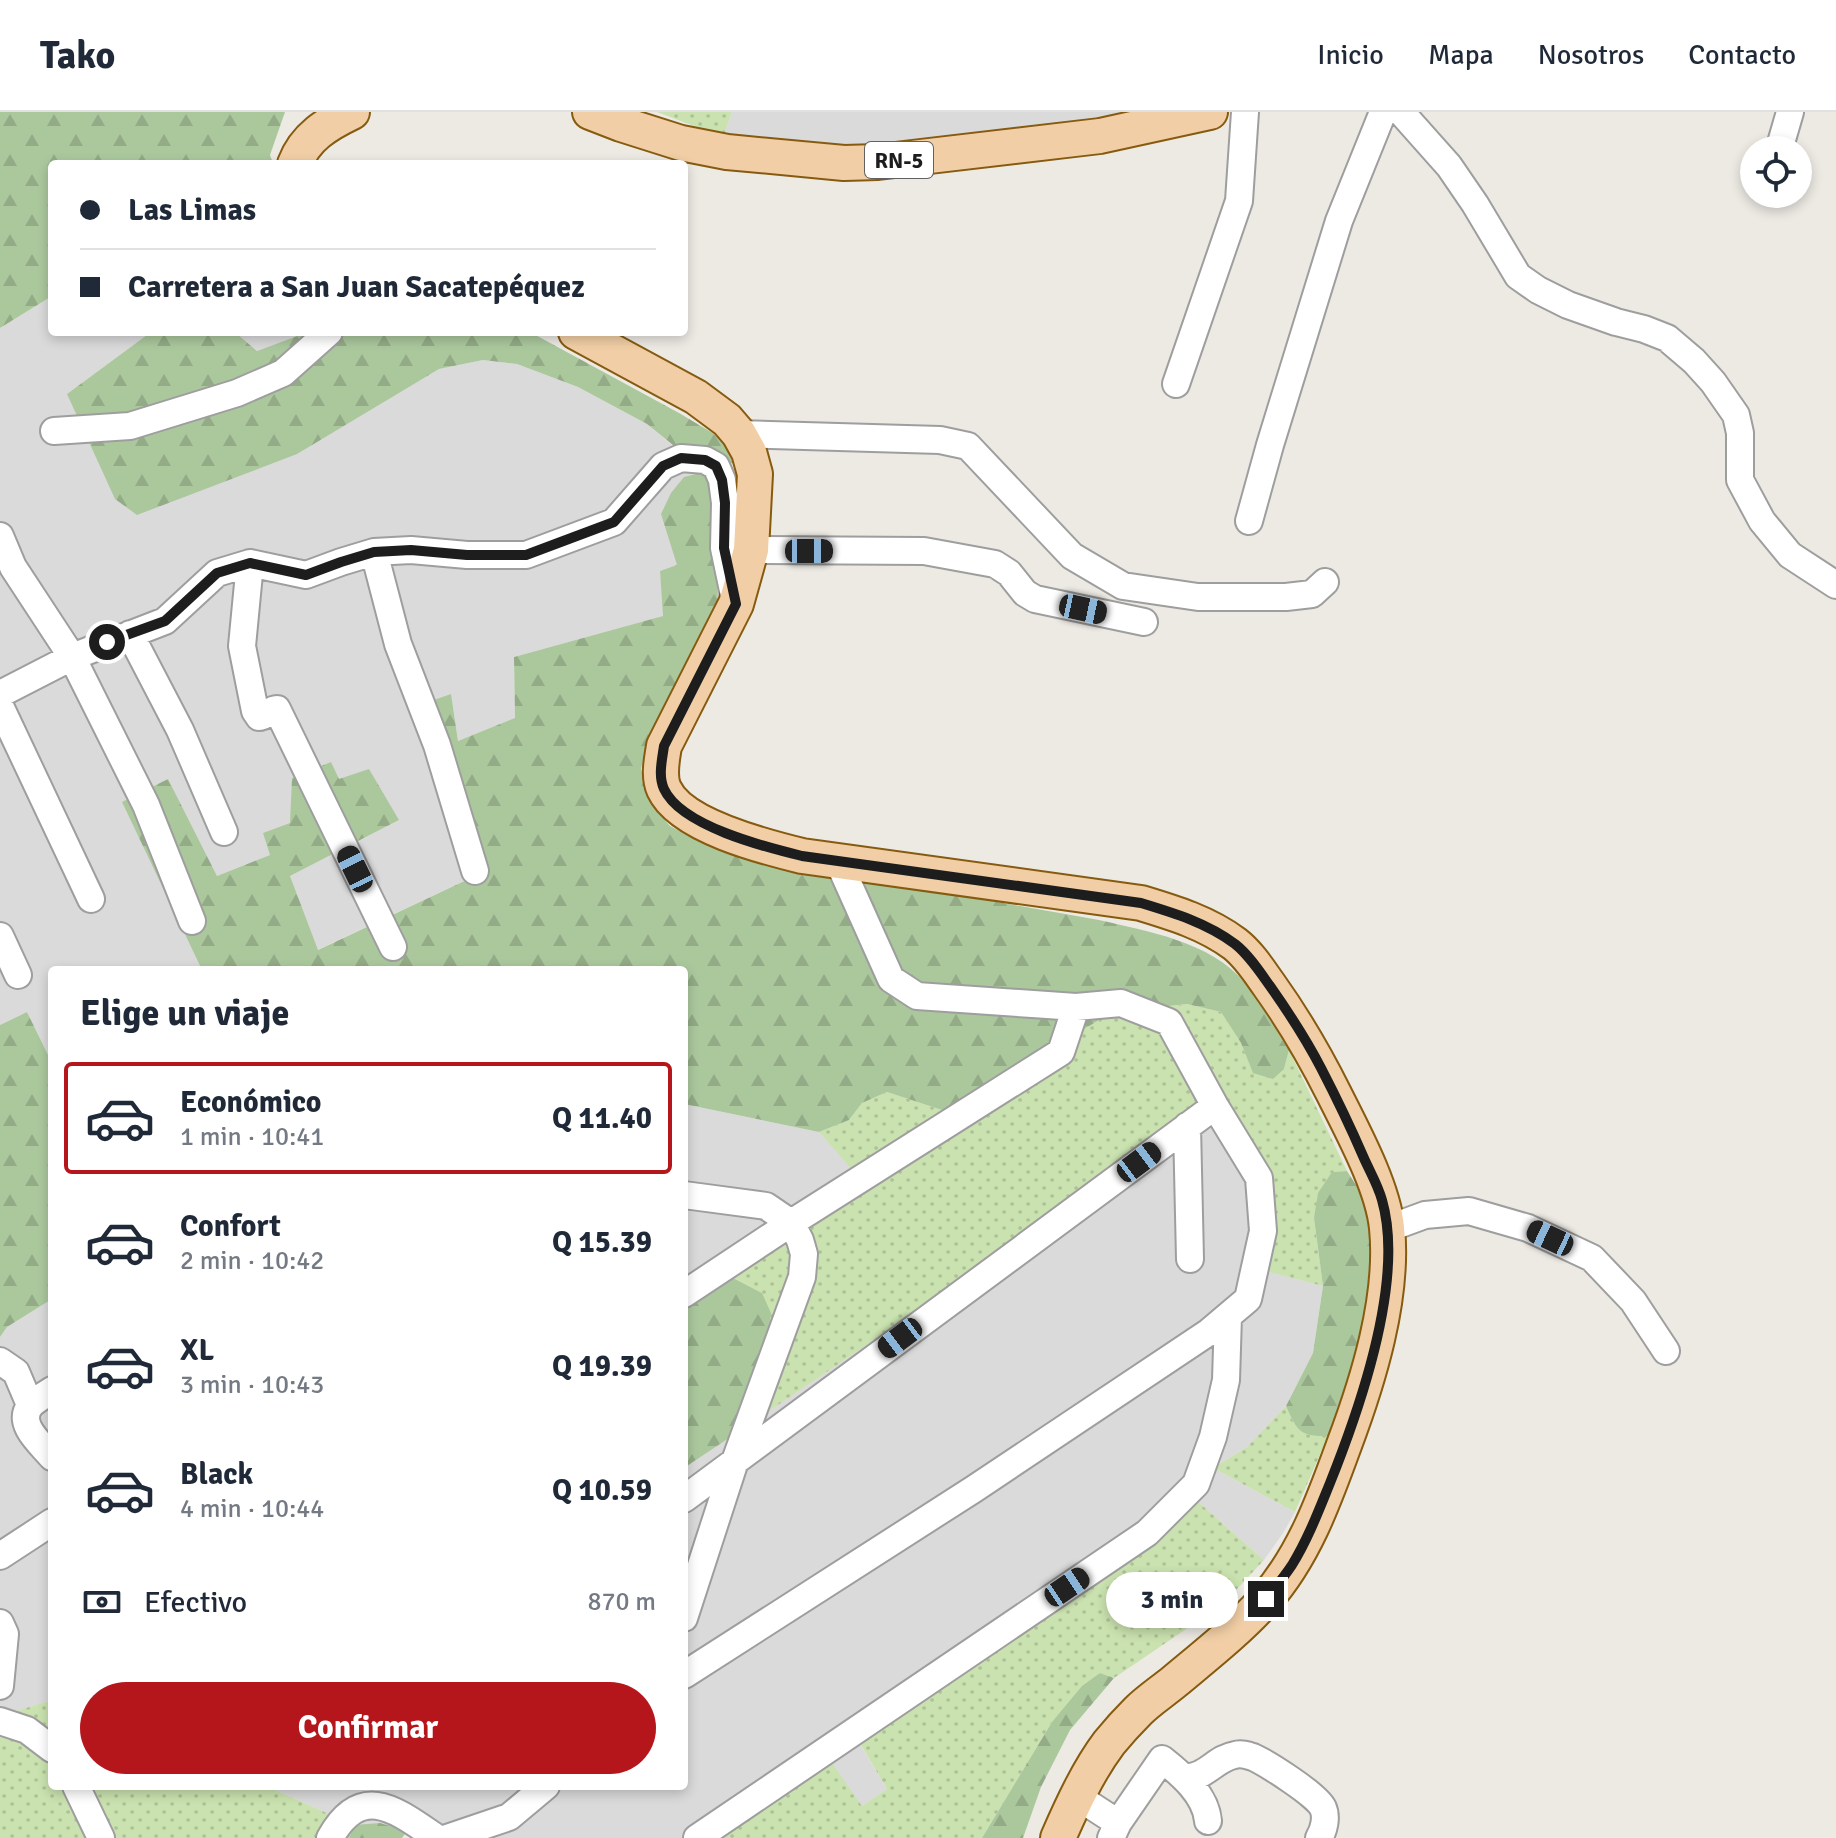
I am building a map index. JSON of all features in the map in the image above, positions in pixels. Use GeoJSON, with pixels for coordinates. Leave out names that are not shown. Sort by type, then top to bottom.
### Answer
{"type":"FeatureCollection","features":[{"type":"Feature","properties":{"kind":"main road"},"geometry":{"type":"LineString","coordinates":[[296,160],[311,138],[324,126],[352,112]]}},
{"type":"Feature","properties":{"kind":"main road","name":"RN-5"},"geometry":{"type":"LineString","coordinates":[[590,112],[681,143],[727,152],[844,163],[878,162],[1100,136],[1210,112]]}},
{"type":"Feature","properties":{"kind":"main road"},"geometry":{"type":"LineString","coordinates":[[583,336],[696,397],[727,420],[749,452],[755,474],[751,550],[736,604],[664,746],[661,767],[664,790],[675,806],[730,835],[774,849],[839,863],[1141,903],[1208,927],[1237,945],[1289,1012],[1346,1119],[1382,1200],[1387,1229],[1382,1315],[1361,1400],[1314,1521],[1292,1565],[1238,1628],[1140,1709],[1110,1742],[1058,1838]]}},
{"type":"Feature","properties":{"kind":"street"},"geometry":{"type":"LineString","coordinates":[[650,112],[681,143]]}},
{"type":"Feature","properties":{"kind":"street"},"geometry":{"type":"LineString","coordinates":[[1176,384],[1239,201],[1245,112]]}},
{"type":"Feature","properties":{"kind":"street"},"geometry":{"type":"LineString","coordinates":[[1249,521],[1339,221],[1383,112]]}},
{"type":"Feature","properties":{"kind":"street"},"geometry":{"type":"LineString","coordinates":[[1401,112],[1449,166],[1518,276],[1568,305],[1667,338],[1694,361],[1736,415],[1740,433],[1740,480],[1762,521],[1790,555],[1836,585]]}},
{"type":"Feature","properties":{"kind":"street"},"geometry":{"type":"LineString","coordinates":[[1783,136],[1790,112]]}},
{"type":"Feature","properties":{"kind":"street"},"geometry":{"type":"LineString","coordinates":[[54,431],[130,426],[237,393],[283,373],[325,336]]}},
{"type":"Feature","properties":{"kind":"street"},"geometry":{"type":"LineString","coordinates":[[739,434],[940,440],[968,446],[1072,556],[1123,586],[1198,597],[1286,597],[1312,594],[1325,582]]}},
{"type":"Feature","properties":{"kind":"street"},"geometry":{"type":"LineString","coordinates":[[0,694],[72,657],[165,621],[217,573],[250,563],[306,575],[374,552],[411,550],[467,555],[526,555],[614,522],[663,466],[681,458],[705,460],[716,466],[722,480],[724,548],[736,604]]}},
{"type":"Feature","properties":{"kind":"street"},"geometry":{"type":"LineString","coordinates":[[0,536],[13,567],[72,657],[146,805],[192,921]]}},
{"type":"Feature","properties":{"kind":"street"},"geometry":{"type":"LineString","coordinates":[[751,550],[924,551],[995,564],[1009,573],[1025,593],[1035,599],[1144,622]]}},
{"type":"Feature","properties":{"kind":"street"},"geometry":{"type":"LineString","coordinates":[[374,552],[398,644],[437,745],[475,871]]}},
{"type":"Feature","properties":{"kind":"street"},"geometry":{"type":"LineString","coordinates":[[250,563],[242,646],[255,711],[263,717],[277,709],[393,947]]}},
{"type":"Feature","properties":{"kind":"street"},"geometry":{"type":"LineString","coordinates":[[130,634],[180,730],[224,832]]}},
{"type":"Feature","properties":{"kind":"street"},"geometry":{"type":"LineString","coordinates":[[0,706],[91,899]]}},
{"type":"Feature","properties":{"kind":"street"},"geometry":{"type":"LineString","coordinates":[[688,1672],[974,1489],[1209,1332],[1248,1299],[1263,1231],[1259,1178],[1169,1022],[1121,1003],[1076,1007],[917,996],[891,979],[839,863]]}},
{"type":"Feature","properties":{"kind":"street"},"geometry":{"type":"LineString","coordinates":[[0,936],[18,975]]}},
{"type":"Feature","properties":{"kind":"street"},"geometry":{"type":"LineString","coordinates":[[688,1291],[1061,1052],[1076,1007]]}},
{"type":"Feature","properties":{"kind":"street"},"geometry":{"type":"LineString","coordinates":[[688,1496],[1215,1106]]}},
{"type":"Feature","properties":{"kind":"street"},"geometry":{"type":"LineString","coordinates":[[1187,1126],[1190,1259]]}},
{"type":"Feature","properties":{"kind":"street"},"geometry":{"type":"LineString","coordinates":[[688,1196],[766,1206],[791,1223],[804,1254],[802,1277],[735,1461],[688,1606]]}},
{"type":"Feature","properties":{"kind":"street"},"geometry":{"type":"LineString","coordinates":[[1387,1229],[1425,1215],[1469,1211],[1528,1228],[1592,1258],[1633,1301],[1666,1351]]}},
{"type":"Feature","properties":{"kind":"street"},"geometry":{"type":"LineString","coordinates":[[697,1838],[1147,1533],[1196,1484],[1213,1437],[1226,1380],[1228,1316]]}},
{"type":"Feature","properties":{"kind":"street"},"geometry":{"type":"LineString","coordinates":[[0,1361],[16,1372],[30,1405]]}},
{"type":"Feature","properties":{"kind":"street"},"geometry":{"type":"LineString","coordinates":[[48,1393],[30,1405],[25,1416],[27,1427],[48,1452]]}},
{"type":"Feature","properties":{"kind":"street"},"geometry":{"type":"LineString","coordinates":[[0,1556],[48,1525]]}},
{"type":"Feature","properties":{"kind":"street"},"geometry":{"type":"LineString","coordinates":[[0,1686],[2,1629]]}},
{"type":"Feature","properties":{"kind":"street"},"geometry":{"type":"LineString","coordinates":[[0,1721],[27,1730],[48,1746]]}},
{"type":"Feature","properties":{"kind":"street"},"geometry":{"type":"LineString","coordinates":[[1185,1778],[1199,1775],[1223,1759],[1235,1755],[1250,1756],[1312,1795],[1323,1806],[1325,1817],[1319,1838]]}},
{"type":"Feature","properties":{"kind":"street"},"geometry":{"type":"LineString","coordinates":[[1078,1797],[1114,1830],[1162,1759],[1185,1778],[1207,1810],[1208,1821]]}},
{"type":"Feature","properties":{"kind":"street"},"geometry":{"type":"LineString","coordinates":[[78,1790],[101,1838]]}},
{"type":"Feature","properties":{"kind":"street"},"geometry":{"type":"LineString","coordinates":[[447,1838],[509,1817],[541,1790]]}},
{"type":"Feature","properties":{"kind":"street"},"geometry":{"type":"LineString","coordinates":[[330,1838],[341,1820],[363,1806],[382,1805],[437,1838]]}},
{"type":"Feature","properties":{"kind":"shaded area"},"geometry":{"type":"Polygon","coordinates":[[[732,112],[1126,112],[1079,123],[857,149],[723,137],[732,112]]]}},
{"type":"Feature","properties":{"kind":"shaded area"},"geometry":{"type":"Polygon","coordinates":[[[48,298],[48,336],[146,336],[67,394],[404,389],[439,369],[483,360],[517,364],[578,387],[647,424],[704,472],[677,566],[660,571],[664,616],[514,657],[515,719],[458,741],[451,694],[475,876],[317,950],[290,876],[399,820],[290,823],[270,855],[217,876],[168,780],[123,802],[200,966],[48,966],[48,1055],[27,1012],[0,1025],[0,328],[48,298]]]}},
{"type":"Feature","properties":{"kind":"shaded area"},"geometry":{"type":"Polygon","coordinates":[[[240,336],[297,336],[257,351],[240,336]]]}},
{"type":"Feature","properties":{"kind":"shaded area"},"geometry":{"type":"Polygon","coordinates":[[[1228,1101],[1246,1139],[1262,1270],[1323,1286],[1313,1353],[1286,1406],[1247,1447],[1213,1468],[1295,1512],[1264,1560],[1195,1499],[851,1729],[887,1789],[862,1806],[698,1838],[423,1838],[407,1831],[354,1825],[275,1790],[688,1790],[688,1465],[1228,1101]]]}},
{"type":"Feature","properties":{"kind":"shaded area"},"geometry":{"type":"Polygon","coordinates":[[[688,1105],[819,1132],[869,1188],[688,1308],[688,1105]]]}},
{"type":"Feature","properties":{"kind":"shaded area"},"geometry":{"type":"Polygon","coordinates":[[[48,1301],[48,1701],[0,1716],[0,1337],[7,1327],[48,1301]]]}},
{"type":"Feature","properties":{"kind":"green space"},"geometry":{"type":"Polygon","coordinates":[[[0,112],[285,112],[270,155],[272,160],[48,160],[48,298],[0,328],[0,112]]]}},
{"type":"Feature","properties":{"kind":"green space"},"geometry":{"type":"Polygon","coordinates":[[[657,112],[732,112],[723,137],[657,112]]]}},
{"type":"Feature","properties":{"kind":"green space"},"geometry":{"type":"Polygon","coordinates":[[[146,336],[240,336],[257,351],[297,336],[537,336],[711,432],[732,449],[734,464],[703,451],[684,454],[647,424],[578,387],[517,364],[483,360],[439,369],[297,454],[137,515],[115,499],[67,394],[146,336]]]}},
{"type":"Feature","properties":{"kind":"green space"},"geometry":{"type":"Polygon","coordinates":[[[704,472],[716,479],[718,606],[649,739],[641,769],[651,805],[670,826],[700,842],[753,859],[1099,920],[1177,940],[1214,957],[1244,982],[1289,1050],[1284,1069],[1273,1079],[1253,1073],[1241,1043],[1221,1012],[1187,1004],[1141,1009],[1101,1019],[945,1111],[887,1092],[862,1103],[849,1120],[819,1132],[688,1105],[688,966],[200,966],[122,802],[168,779],[217,876],[270,855],[263,833],[290,823],[292,778],[331,762],[339,779],[369,769],[399,820],[290,876],[318,950],[475,876],[431,701],[451,694],[458,741],[515,718],[514,657],[663,616],[660,571],[677,565],[661,514],[671,493],[684,477],[704,472]]]}},
{"type":"Feature","properties":{"kind":"green space"},"geometry":{"type":"Polygon","coordinates":[[[1187,1004],[1221,1012],[1241,1043],[1253,1072],[1284,1069],[1289,1050],[1347,1171],[1332,1172],[1314,1218],[1323,1286],[1261,1270],[1246,1139],[1227,1101],[735,1434],[762,1293],[733,1278],[868,1188],[819,1132],[849,1120],[862,1103],[887,1092],[945,1111],[1101,1019],[1141,1009],[1187,1004]]]}},
{"type":"Feature","properties":{"kind":"green space"},"geometry":{"type":"Polygon","coordinates":[[[27,1012],[48,1055],[48,1301],[7,1327],[0,1337],[0,1025],[27,1012]]]}},
{"type":"Feature","properties":{"kind":"green space"},"geometry":{"type":"Polygon","coordinates":[[[1347,1171],[1363,1196],[1371,1237],[1372,1293],[1359,1352],[1328,1436],[1311,1435],[1297,1427],[1286,1406],[1313,1353],[1323,1286],[1314,1218],[1318,1193],[1332,1172],[1347,1171]]]}},
{"type":"Feature","properties":{"kind":"green space"},"geometry":{"type":"Polygon","coordinates":[[[733,1278],[762,1293],[771,1313],[767,1347],[735,1434],[688,1465],[688,1308],[733,1278]]]}},
{"type":"Feature","properties":{"kind":"green space"},"geometry":{"type":"Polygon","coordinates":[[[1286,1406],[1293,1421],[1305,1434],[1328,1436],[1295,1512],[1213,1468],[1247,1447],[1286,1406]]]}},
{"type":"Feature","properties":{"kind":"green space"},"geometry":{"type":"Polygon","coordinates":[[[1195,1499],[1264,1560],[1223,1604],[1114,1678],[1100,1673],[1052,1722],[982,1838],[698,1838],[822,1749],[862,1806],[887,1789],[851,1728],[1195,1499]]]}},
{"type":"Feature","properties":{"kind":"green space"},"geometry":{"type":"Polygon","coordinates":[[[1100,1673],[1114,1678],[1070,1730],[1041,1787],[1023,1838],[982,1838],[1052,1722],[1082,1686],[1100,1673]]]}},
{"type":"Feature","properties":{"kind":"green space"},"geometry":{"type":"Polygon","coordinates":[[[48,1701],[48,1790],[275,1790],[354,1825],[349,1838],[0,1838],[0,1716],[48,1701]]]}},
{"type":"Feature","properties":{"kind":"green space"},"geometry":{"type":"Polygon","coordinates":[[[380,1823],[407,1831],[402,1838],[349,1838],[354,1825],[380,1823]]]}},
{"type":"Feature","properties":{"kind":"route"},"geometry":{"type":"LineString","coordinates":[[107,642],[165,621],[217,573],[250,563],[306,575],[374,552],[411,550],[467,555],[526,555],[614,522],[663,466],[681,458],[705,460],[716,466],[722,480],[724,548],[736,604],[664,746],[662,783],[675,806],[730,835],[802,856],[1141,903],[1208,927],[1237,945],[1256,966],[1306,1040],[1346,1119],[1382,1200],[1388,1256],[1382,1315],[1361,1400],[1325,1496],[1292,1565],[1266,1599]]}}]}
